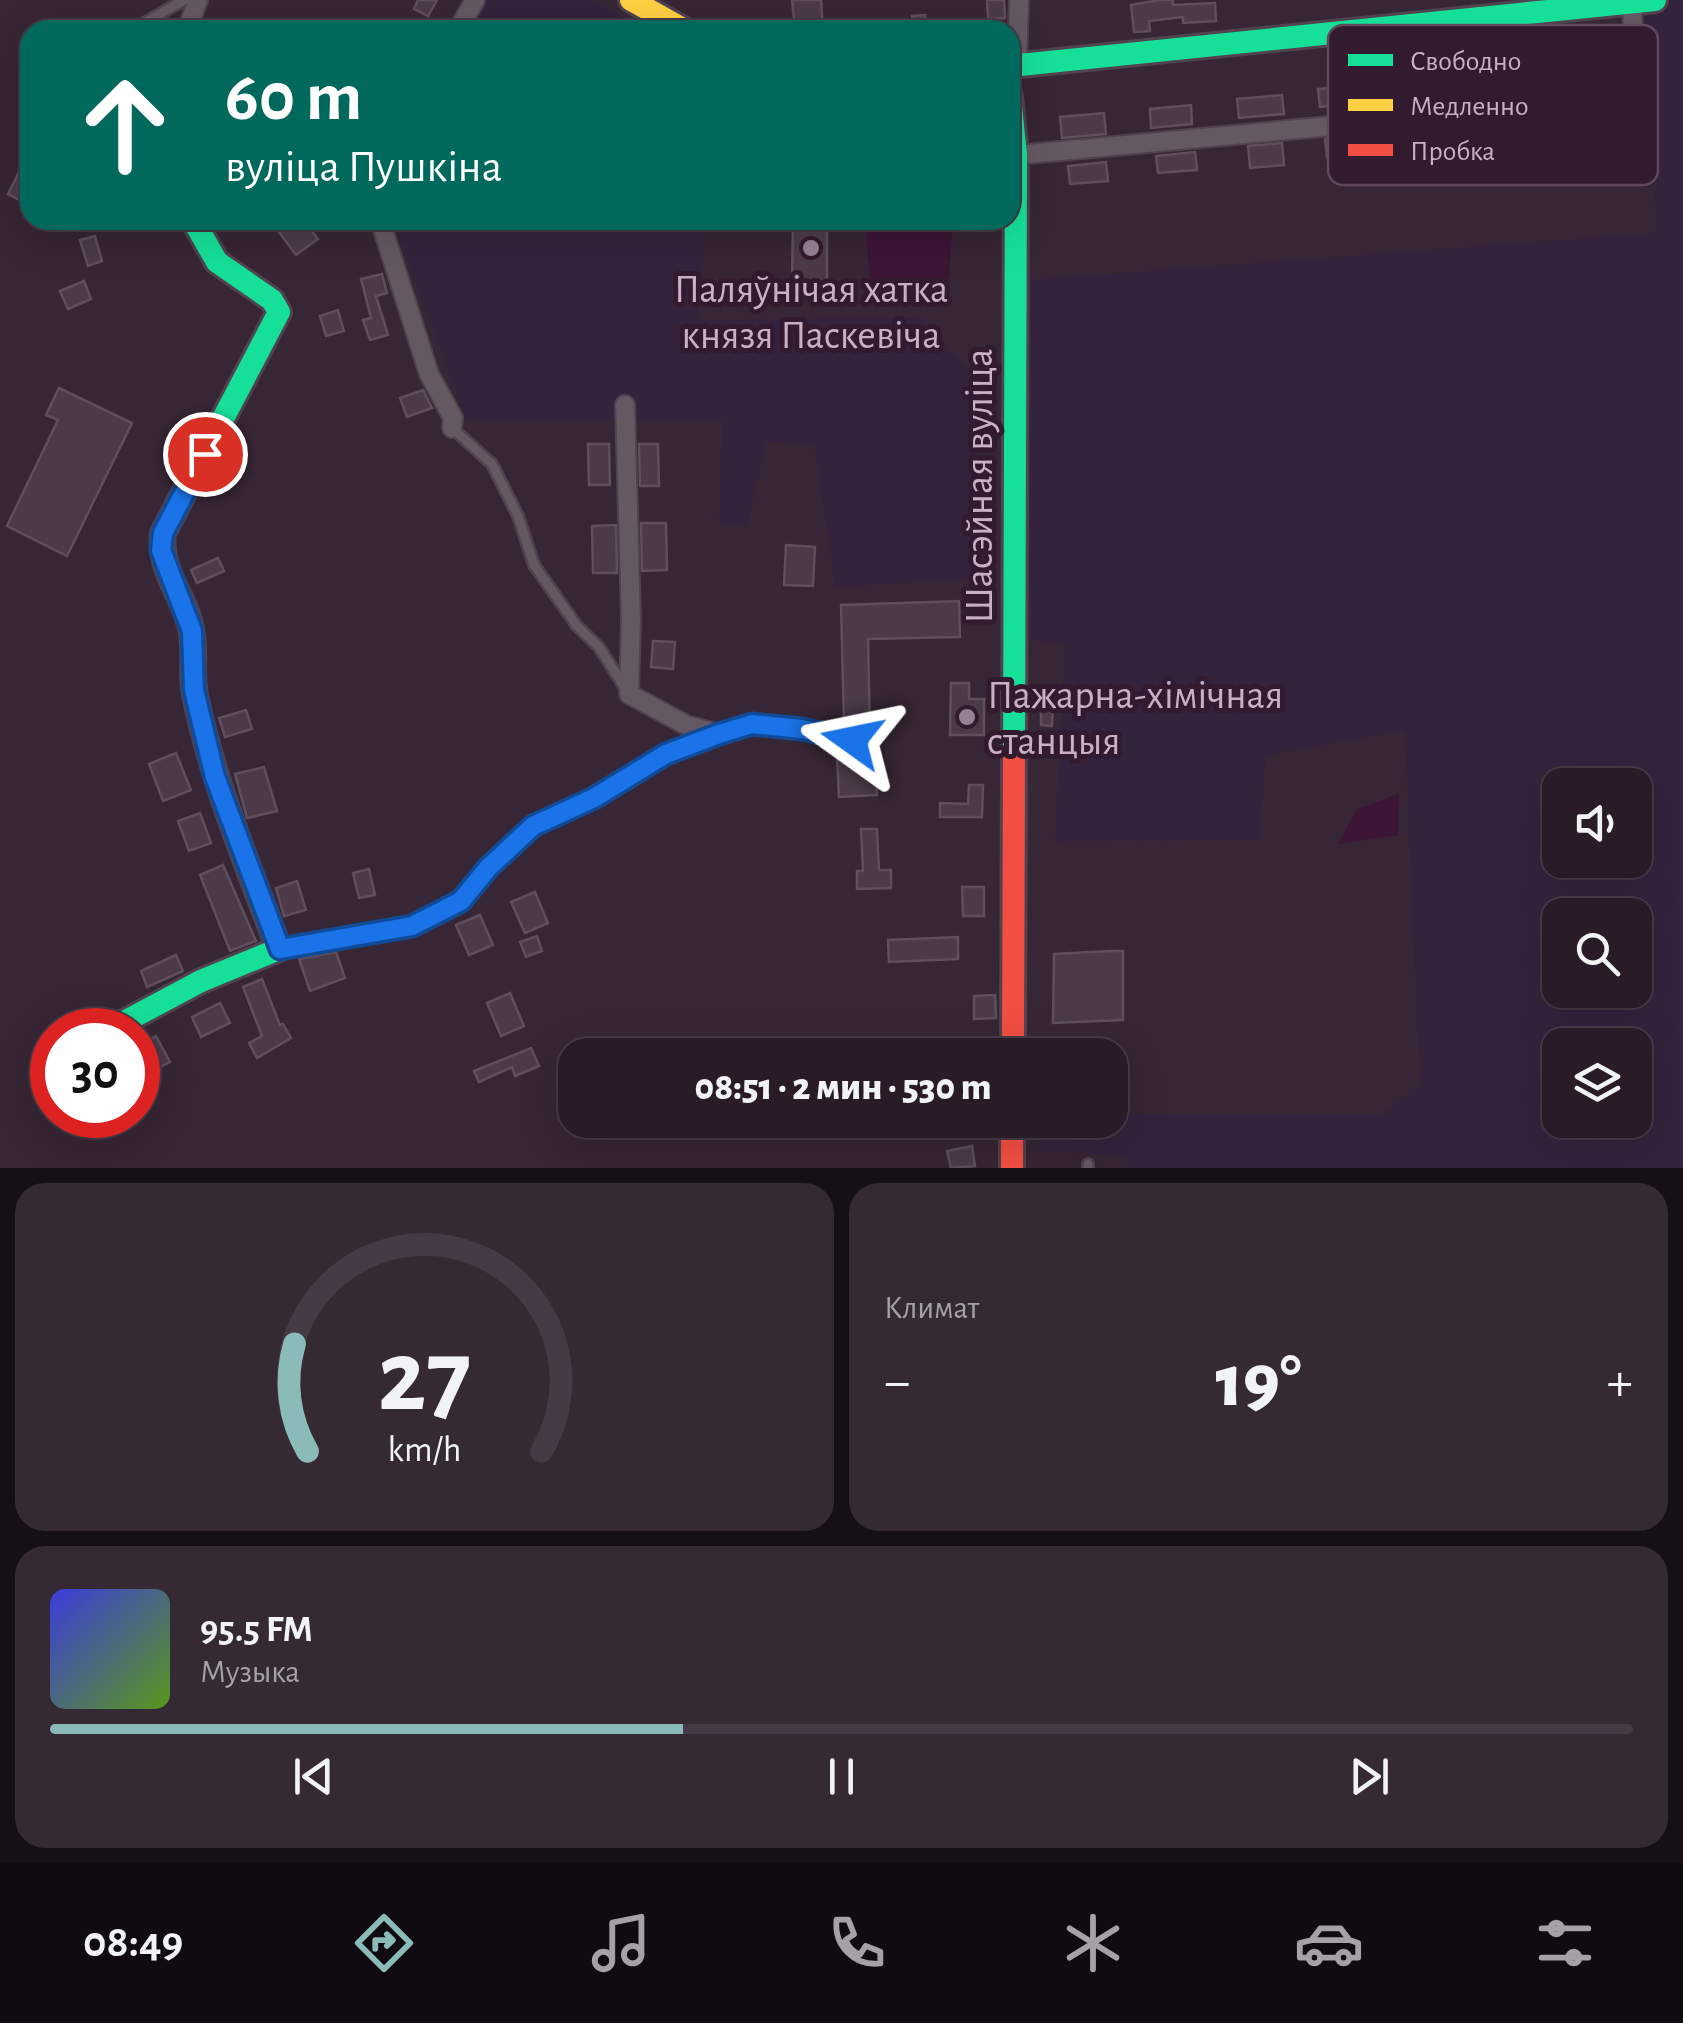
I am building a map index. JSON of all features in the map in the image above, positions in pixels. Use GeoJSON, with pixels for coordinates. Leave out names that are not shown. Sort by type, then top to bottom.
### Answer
{"type":"FeatureCollection","features":[{"type":"Feature","properties":{"kind":"street"},"geometry":{"type":"LineString","coordinates":[[631,0],[667,20]]}},
{"type":"Feature","properties":{"kind":"street"},"geometry":{"type":"LineString","coordinates":[[1365,25],[1510,8],[1644,1]]}},
{"type":"Feature","properties":{"kind":"street"},"geometry":{"type":"LineString","coordinates":[[1020,65],[1328,29]]}},
{"type":"Feature","properties":{"kind":"street"},"geometry":{"type":"LineString","coordinates":[[1020,156],[1328,127]]}},
{"type":"Feature","properties":{"kind":"street"},"geometry":{"type":"LineString","coordinates":[[199,230],[217,262],[272,300],[278,312],[163,533],[161,550],[192,631],[194,690],[215,777],[280,949]]}},
{"type":"Feature","properties":{"kind":"street"},"geometry":{"type":"LineString","coordinates":[[383,230],[429,374],[453,418],[452,428]]}},
{"type":"Feature","properties":{"kind":"street","name":"Шасэйная вуліца"},"geometry":{"type":"LineString","coordinates":[[1013,1038],[1016,230]]}},
{"type":"Feature","properties":{"kind":"street"},"geometry":{"type":"LineString","coordinates":[[626,405],[629,694],[686,725],[719,734]]}},
{"type":"Feature","properties":{"kind":"street"},"geometry":{"type":"LineString","coordinates":[[150,1008],[200,981],[280,949],[412,926],[461,901],[488,868],[533,826],[594,798],[666,754],[752,724],[809,730],[852,740]]}},
{"type":"Feature","properties":{"kind":"street"},"geometry":{"type":"LineString","coordinates":[[1012,1138],[1012,1168]]}},
{"type":"Feature","properties":{"kind":"lane"},"geometry":{"type":"LineString","coordinates":[[149,20],[184,0]]}},
{"type":"Feature","properties":{"kind":"lane"},"geometry":{"type":"LineString","coordinates":[[452,428],[492,464],[518,516],[534,566],[576,626],[599,647],[629,694]]}},
{"type":"Feature","properties":{"kind":"shaded area"},"geometry":{"type":"Polygon","coordinates":[[[474,0],[592,0],[623,20],[465,20],[474,0]]]}},
{"type":"Feature","properties":{"kind":"shaded area"},"geometry":{"type":"Polygon","coordinates":[[[1642,0],[1683,0],[1683,1168],[1128,1168],[1127,1156],[1037,1150],[1038,1138],[1128,1138],[1128,1114],[1383,1114],[1420,1084],[1405,730],[1266,755],[1258,840],[1055,841],[1066,643],[1031,640],[1031,280],[1657,233],[1654,185],[1658,185],[1658,25],[1644,25],[1642,0]]]}},
{"type":"Feature","properties":{"kind":"shaded area"},"geometry":{"type":"Polygon","coordinates":[[[398,230],[704,230],[698,320],[920,318],[981,383],[976,578],[836,587],[814,443],[766,442],[747,526],[719,525],[723,419],[466,419],[398,230]]]}},
{"type":"Feature","properties":{"kind":"shaded area"},"geometry":{"type":"Polygon","coordinates":[[[866,230],[952,230],[947,305],[872,305],[866,230]]]}},
{"type":"Feature","properties":{"kind":"shaded area"},"geometry":{"type":"Polygon","coordinates":[[[1399,794],[1398,835],[1338,844],[1357,809],[1399,794]]]}},
{"type":"Feature","properties":{"kind":"building"},"geometry":{"type":"Polygon","coordinates":[[[418,0],[437,0],[428,16],[414,9],[418,0]]]}},
{"type":"Feature","properties":{"kind":"building"},"geometry":{"type":"Polygon","coordinates":[[[792,0],[821,0],[822,20],[794,20],[792,0]]]}},
{"type":"Feature","properties":{"kind":"building"},"geometry":{"type":"Polygon","coordinates":[[[987,0],[1004,0],[1005,18],[988,19],[987,0]]]}},
{"type":"Feature","properties":{"kind":"building"},"geometry":{"type":"Polygon","coordinates":[[[1173,0],[1173,5],[1215,3],[1216,21],[1183,23],[1183,17],[1149,21],[1150,31],[1134,32],[1131,5],[1173,0]]]}},
{"type":"Feature","properties":{"kind":"building"},"geometry":{"type":"Polygon","coordinates":[[[1328,88],[1328,106],[1320,107],[1318,89],[1328,88]]]}},
{"type":"Feature","properties":{"kind":"building"},"geometry":{"type":"Polygon","coordinates":[[[1282,95],[1284,114],[1239,118],[1237,99],[1282,95]]]}},
{"type":"Feature","properties":{"kind":"building"},"geometry":{"type":"Polygon","coordinates":[[[1191,105],[1192,124],[1151,128],[1150,109],[1191,105]]]}},
{"type":"Feature","properties":{"kind":"building"},"geometry":{"type":"Polygon","coordinates":[[[1104,113],[1106,134],[1062,138],[1060,117],[1104,113]]]}},
{"type":"Feature","properties":{"kind":"building"},"geometry":{"type":"Polygon","coordinates":[[[1282,143],[1284,165],[1250,168],[1248,146],[1282,143]]]}},
{"type":"Feature","properties":{"kind":"building"},"geometry":{"type":"Polygon","coordinates":[[[1195,152],[1197,170],[1158,173],[1156,156],[1195,152]]]}},
{"type":"Feature","properties":{"kind":"building"},"geometry":{"type":"Polygon","coordinates":[[[1106,162],[1108,181],[1070,184],[1068,166],[1106,162]]]}},
{"type":"Feature","properties":{"kind":"building"},"geometry":{"type":"Polygon","coordinates":[[[20,170],[20,201],[8,194],[20,170]]]}},
{"type":"Feature","properties":{"kind":"building"},"geometry":{"type":"Polygon","coordinates":[[[277,230],[311,230],[318,239],[296,255],[277,230]]]}},
{"type":"Feature","properties":{"kind":"building"},"geometry":{"type":"Polygon","coordinates":[[[793,230],[827,230],[827,282],[792,282],[793,230]]]}},
{"type":"Feature","properties":{"kind":"building"},"geometry":{"type":"Polygon","coordinates":[[[95,236],[102,261],[88,266],[80,240],[95,236]]]}},
{"type":"Feature","properties":{"kind":"building"},"geometry":{"type":"Polygon","coordinates":[[[382,274],[387,293],[376,296],[388,335],[370,340],[363,320],[371,318],[361,279],[382,274]]]}},
{"type":"Feature","properties":{"kind":"building"},"geometry":{"type":"Polygon","coordinates":[[[84,281],[91,299],[68,309],[60,291],[84,281]]]}},
{"type":"Feature","properties":{"kind":"building"},"geometry":{"type":"Polygon","coordinates":[[[338,310],[344,331],[326,336],[320,316],[338,310]]]}},
{"type":"Feature","properties":{"kind":"building"},"geometry":{"type":"Polygon","coordinates":[[[59,388],[132,423],[67,556],[7,526],[58,420],[46,415],[59,388]]]}},
{"type":"Feature","properties":{"kind":"building"},"geometry":{"type":"Polygon","coordinates":[[[423,390],[432,408],[407,417],[400,398],[423,390]]]}},
{"type":"Feature","properties":{"kind":"building"},"geometry":{"type":"Polygon","coordinates":[[[588,444],[609,444],[610,485],[589,485],[588,444]]]}},
{"type":"Feature","properties":{"kind":"building"},"geometry":{"type":"Polygon","coordinates":[[[639,444],[658,444],[659,486],[640,486],[639,444]]]}},
{"type":"Feature","properties":{"kind":"building"},"geometry":{"type":"Polygon","coordinates":[[[641,523],[666,523],[667,570],[642,571],[641,523]]]}},
{"type":"Feature","properties":{"kind":"building"},"geometry":{"type":"Polygon","coordinates":[[[616,525],[617,573],[593,573],[592,526],[616,525]]]}},
{"type":"Feature","properties":{"kind":"building"},"geometry":{"type":"Polygon","coordinates":[[[786,545],[815,547],[813,586],[784,585],[786,545]]]}},
{"type":"Feature","properties":{"kind":"building"},"geometry":{"type":"Polygon","coordinates":[[[218,558],[224,571],[197,583],[191,570],[218,558]]]}},
{"type":"Feature","properties":{"kind":"building"},"geometry":{"type":"Polygon","coordinates":[[[959,601],[960,637],[868,639],[870,732],[844,725],[841,605],[959,601]]]}},
{"type":"Feature","properties":{"kind":"building"},"geometry":{"type":"Polygon","coordinates":[[[653,641],[675,642],[673,669],[651,667],[653,641]]]}},
{"type":"Feature","properties":{"kind":"building","name":"Пажарна-хімічная станцыя"},"geometry":{"type":"Polygon","coordinates":[[[951,683],[969,683],[969,699],[984,699],[984,735],[950,735],[951,683]]]}},
{"type":"Feature","properties":{"kind":"building"},"geometry":{"type":"Polygon","coordinates":[[[1041,706],[1053,706],[1052,726],[1041,725],[1041,706]]]}},
{"type":"Feature","properties":{"kind":"building"},"geometry":{"type":"Polygon","coordinates":[[[246,710],[252,729],[225,737],[219,718],[246,710]]]}},
{"type":"Feature","properties":{"kind":"building"},"geometry":{"type":"Polygon","coordinates":[[[176,753],[191,790],[163,801],[149,764],[176,753]]]}},
{"type":"Feature","properties":{"kind":"building"},"geometry":{"type":"Polygon","coordinates":[[[875,754],[877,795],[839,797],[837,756],[875,754]]]}},
{"type":"Feature","properties":{"kind":"building"},"geometry":{"type":"Polygon","coordinates":[[[264,767],[277,811],[247,818],[235,774],[264,767]]]}},
{"type":"Feature","properties":{"kind":"building"},"geometry":{"type":"Polygon","coordinates":[[[969,785],[983,785],[982,817],[940,817],[940,803],[968,804],[969,785]]]}},
{"type":"Feature","properties":{"kind":"building"},"geometry":{"type":"Polygon","coordinates":[[[200,813],[211,843],[189,851],[178,821],[200,813]]]}},
{"type":"Feature","properties":{"kind":"building"},"geometry":{"type":"Polygon","coordinates":[[[861,829],[877,829],[879,870],[891,870],[891,888],[857,889],[857,871],[863,871],[861,829]]]}},
{"type":"Feature","properties":{"kind":"building"},"geometry":{"type":"Polygon","coordinates":[[[223,865],[256,941],[230,951],[200,875],[223,865]]]}},
{"type":"Feature","properties":{"kind":"building"},"geometry":{"type":"Polygon","coordinates":[[[369,869],[375,895],[359,898],[353,873],[369,869]]]}},
{"type":"Feature","properties":{"kind":"building"},"geometry":{"type":"Polygon","coordinates":[[[297,881],[306,910],[284,916],[276,888],[297,881]]]}},
{"type":"Feature","properties":{"kind":"building"},"geometry":{"type":"Polygon","coordinates":[[[962,887],[984,887],[984,916],[963,916],[962,887]]]}},
{"type":"Feature","properties":{"kind":"building"},"geometry":{"type":"Polygon","coordinates":[[[535,892],[548,923],[525,933],[511,902],[535,892]]]}},
{"type":"Feature","properties":{"kind":"building"},"geometry":{"type":"Polygon","coordinates":[[[480,915],[493,945],[469,955],[456,925],[480,915]]]}},
{"type":"Feature","properties":{"kind":"building"},"geometry":{"type":"Polygon","coordinates":[[[537,936],[542,951],[526,957],[520,942],[537,936]]]}},
{"type":"Feature","properties":{"kind":"building"},"geometry":{"type":"Polygon","coordinates":[[[958,937],[958,959],[889,962],[888,940],[958,937]]]}},
{"type":"Feature","properties":{"kind":"building"},"geometry":{"type":"Polygon","coordinates":[[[1123,951],[1123,1020],[1053,1023],[1054,954],[1123,951]]]}},
{"type":"Feature","properties":{"kind":"building"},"geometry":{"type":"Polygon","coordinates":[[[336,952],[345,978],[310,991],[299,959],[336,952]]]}},
{"type":"Feature","properties":{"kind":"building"},"geometry":{"type":"Polygon","coordinates":[[[176,955],[183,971],[147,987],[141,971],[176,955]]]}},
{"type":"Feature","properties":{"kind":"building"},"geometry":{"type":"Polygon","coordinates":[[[262,979],[280,1025],[291,1038],[257,1058],[249,1043],[262,1036],[243,987],[262,979]]]}},
{"type":"Feature","properties":{"kind":"building"},"geometry":{"type":"Polygon","coordinates":[[[510,993],[524,1026],[501,1036],[487,1003],[510,993]]]}},
{"type":"Feature","properties":{"kind":"building"},"geometry":{"type":"Polygon","coordinates":[[[995,995],[996,1018],[974,1019],[974,996],[995,995]]]}},
{"type":"Feature","properties":{"kind":"building"},"geometry":{"type":"Polygon","coordinates":[[[220,1003],[230,1023],[201,1037],[192,1017],[220,1003]]]}},
{"type":"Feature","properties":{"kind":"building"},"geometry":{"type":"Polygon","coordinates":[[[160,1043],[170,1062],[160,1067],[160,1043]]]}},
{"type":"Feature","properties":{"kind":"building"},"geometry":{"type":"Polygon","coordinates":[[[531,1048],[539,1066],[515,1076],[512,1067],[479,1082],[474,1071],[531,1048]]]}},
{"type":"Feature","properties":{"kind":"building"},"geometry":{"type":"Polygon","coordinates":[[[972,1146],[975,1166],[951,1168],[947,1151],[972,1146]]]}},
{"type":"Feature","properties":{"kind":"traffic: fast"},"geometry":{"type":"LineString","coordinates":[[1411,25],[1655,0]]}},
{"type":"Feature","properties":{"kind":"traffic: fast"},"geometry":{"type":"LineString","coordinates":[[1020,65],[1328,33]]}},
{"type":"Feature","properties":{"kind":"traffic: fast"},"geometry":{"type":"LineString","coordinates":[[150,1008],[201,981],[279,949],[211,760],[195,695],[189,621],[163,547],[163,533],[279,312],[272,300],[217,262],[199,230]]}},
{"type":"Feature","properties":{"kind":"traffic: fast"},"geometry":{"type":"LineString","coordinates":[[1014,759],[1016,230]]}},
{"type":"Feature","properties":{"kind":"traffic: slow"},"geometry":{"type":"LineString","coordinates":[[631,0],[667,20]]}},
{"type":"Feature","properties":{"kind":"traffic: jam"},"geometry":{"type":"LineString","coordinates":[[1013,1038],[1014,759]]}},
{"type":"Feature","properties":{"kind":"traffic: jam"},"geometry":{"type":"LineString","coordinates":[[1012,1138],[1012,1168]]}},
{"type":"Feature","properties":{"kind":"place","name":"Паляўнічая хатка князя Паскевіча"},"geometry":{"type":"Point","coordinates":[811,248]}},
{"type":"Feature","properties":{"kind":"place","name":"Пажарна-хімічная станцыя"},"geometry":{"type":"Point","coordinates":[967,717]}},
{"type":"Feature","properties":{"kind":"route"},"geometry":{"type":"LineString","coordinates":[[205,454],[163,533],[161,550],[192,631],[194,690],[215,777],[280,949],[412,926],[461,901],[488,868],[533,826],[594,798],[666,754],[719,734],[752,724],[822,732],[832,738],[852,740]]}}]}
